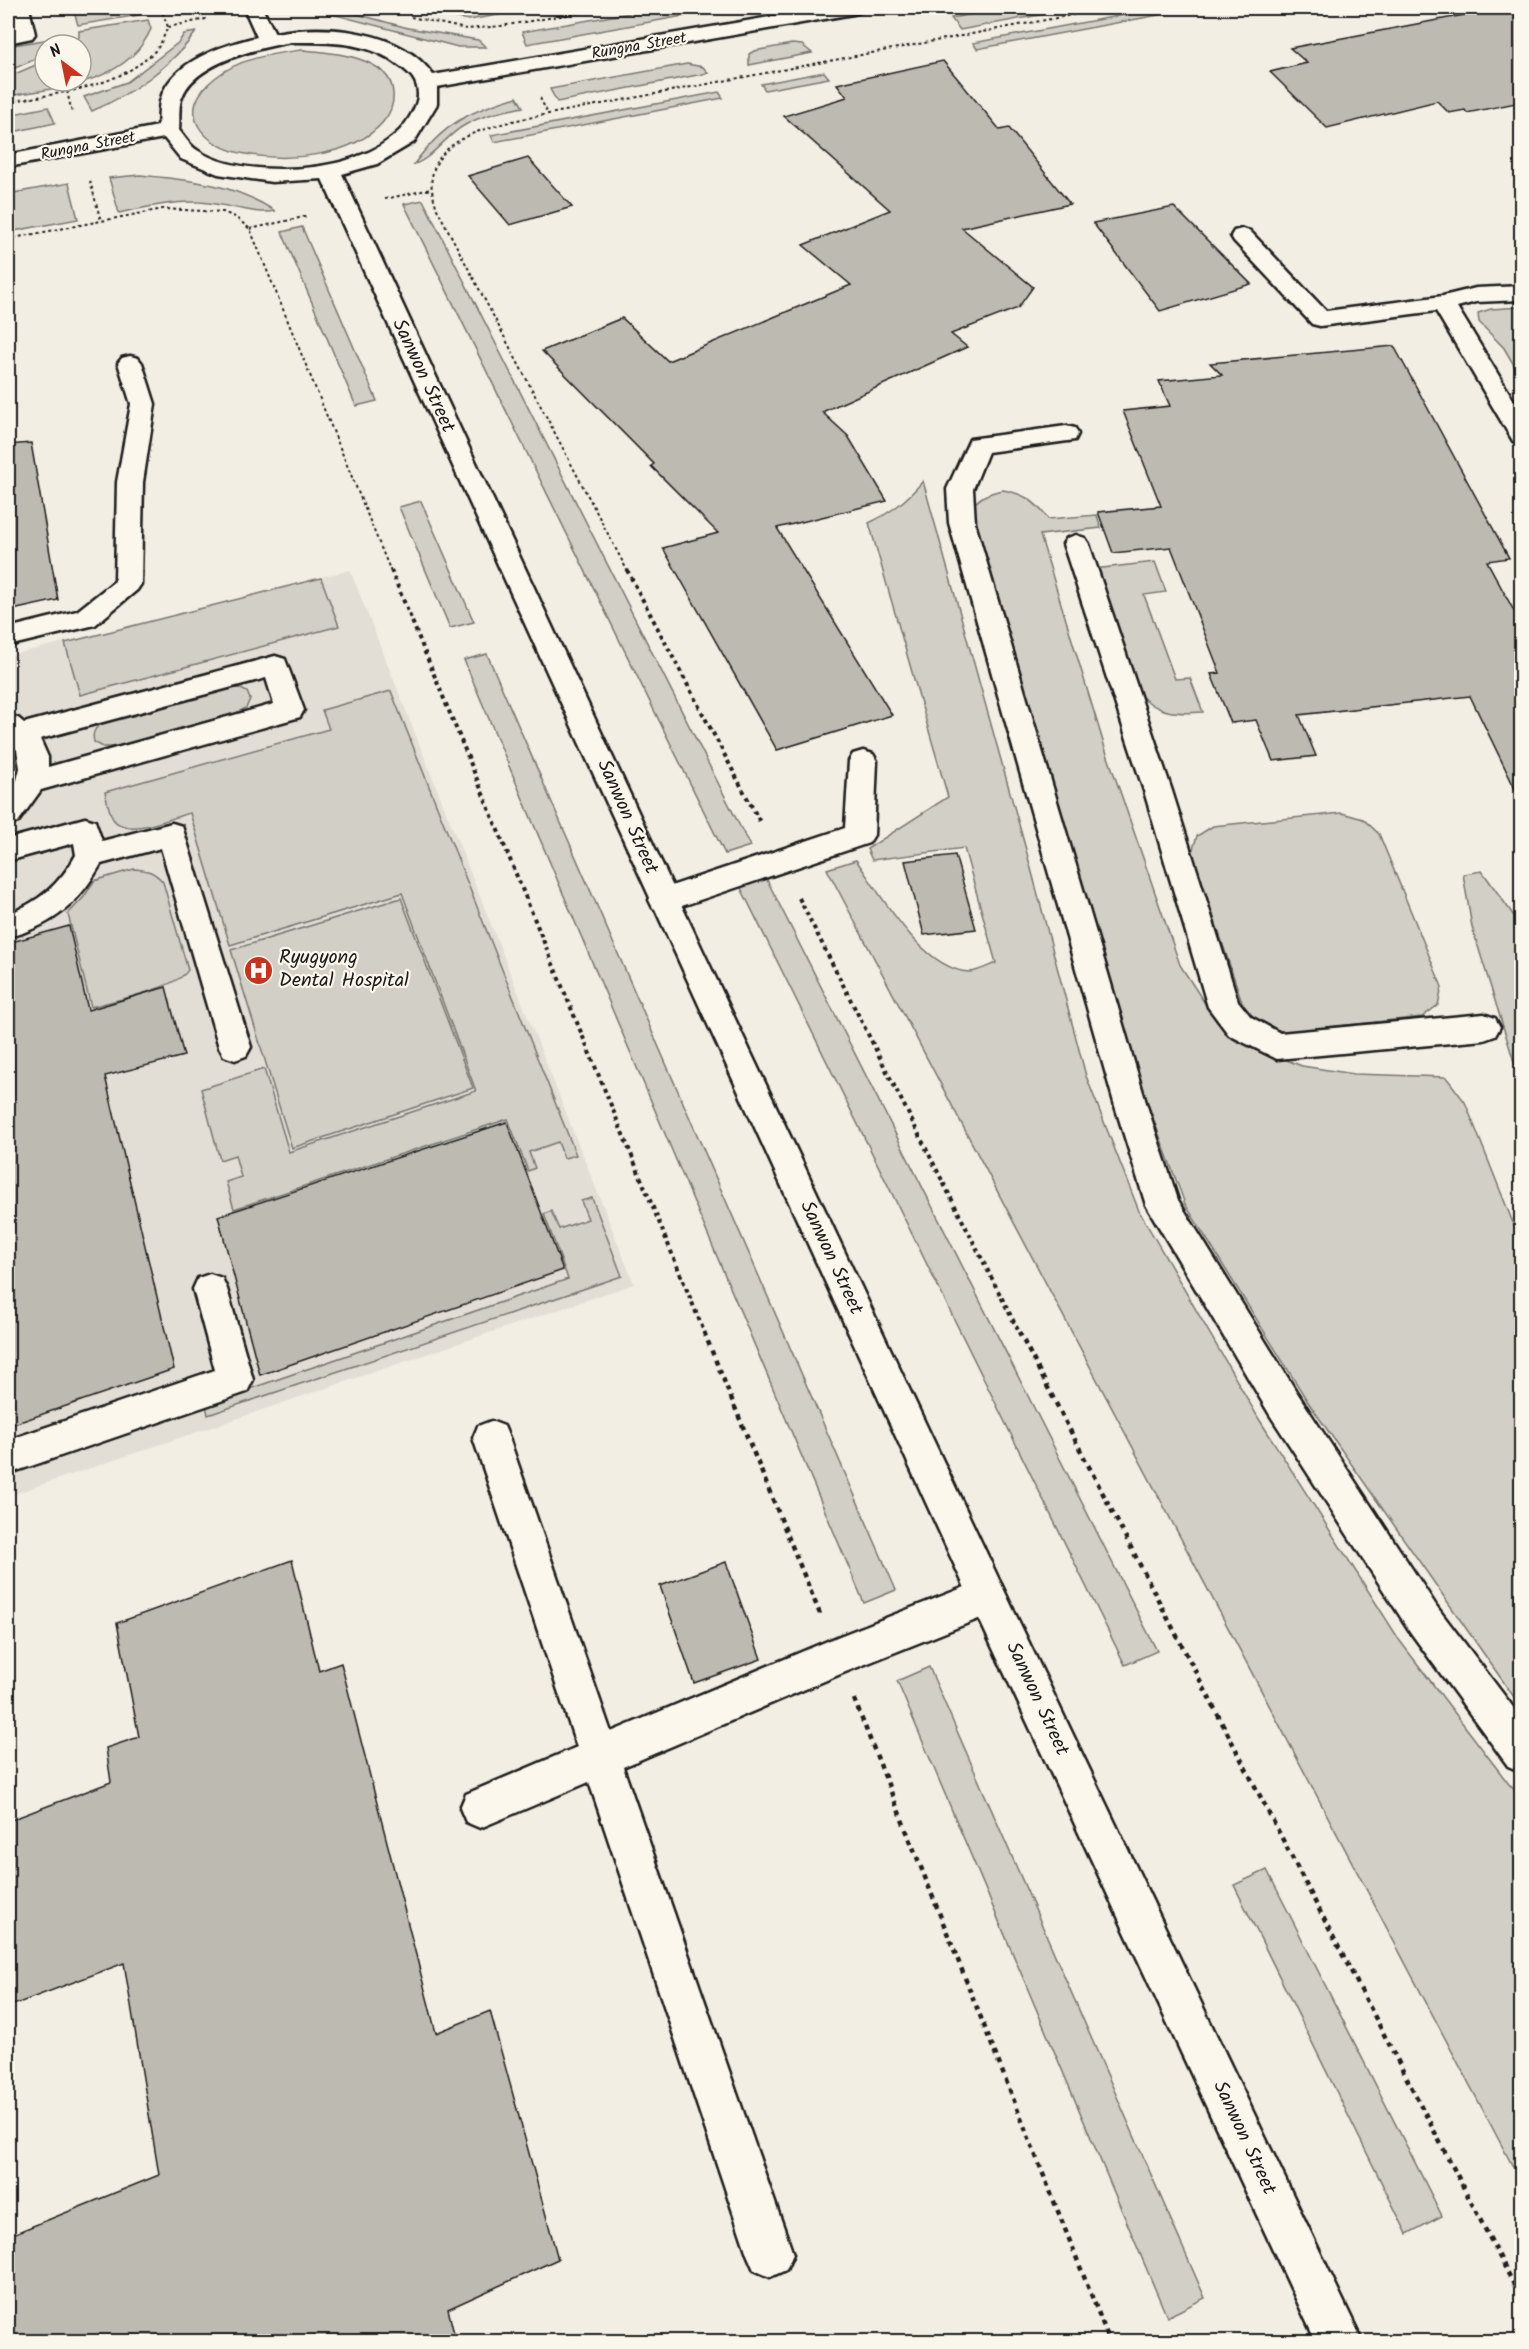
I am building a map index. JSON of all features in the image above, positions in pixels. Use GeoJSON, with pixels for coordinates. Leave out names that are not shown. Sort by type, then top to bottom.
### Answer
{"type":"FeatureCollection","features":[{"type":"Feature","properties":{"kind":"main road"},"geometry":{"type":"LineString","coordinates":[[8,37],[25,34],[20,8]]}},
{"type":"Feature","properties":{"kind":"main road"},"geometry":{"type":"LineString","coordinates":[[253,8],[268,40]]}},
{"type":"Feature","properties":{"kind":"main road","name":"Rungna Street"},"geometry":{"type":"LineString","coordinates":[[425,83],[853,8]]}},
{"type":"Feature","properties":{"kind":"main road"},"geometry":{"type":"LineString","coordinates":[[291,36],[332,36],[370,42],[401,55],[422,73],[425,83],[429,94],[423,117],[404,139],[374,157],[330,172],[293,177],[250,176],[212,167],[184,151],[168,131],[165,111],[174,91],[192,72],[218,56],[268,40],[291,36]]}},
{"type":"Feature","properties":{"kind":"main road","name":"Rungna Street"},"geometry":{"type":"LineString","coordinates":[[8,161],[168,131]]}},
{"type":"Feature","properties":{"kind":"main road","name":"Sanwon Street"},"geometry":{"type":"LineString","coordinates":[[330,172],[664,900],[988,1597],[1340,2342]]}},
{"type":"Feature","properties":{"kind":"main road"},"geometry":{"type":"LineString","coordinates":[[1242,236],[1320,319],[1443,303],[1476,295],[1521,294]]}},
{"type":"Feature","properties":{"kind":"main road"},"geometry":{"type":"LineString","coordinates":[[1443,303],[1521,435]]}},
{"type":"Feature","properties":{"kind":"main road"},"geometry":{"type":"LineString","coordinates":[[8,637],[86,618],[128,584],[130,482],[143,404],[130,363]]}},
{"type":"Feature","properties":{"kind":"main road"},"geometry":{"type":"LineString","coordinates":[[1066,434],[979,445],[960,489],[963,523],[1131,1106],[1163,1205],[1283,1403],[1424,1620],[1521,1752]]}},
{"type":"Feature","properties":{"kind":"main road"},"geometry":{"type":"LineString","coordinates":[[1076,544],[1158,790],[1224,1007],[1240,1026],[1277,1046],[1484,1028]]}},
{"type":"Feature","properties":{"kind":"main road"},"geometry":{"type":"LineString","coordinates":[[8,814],[22,800],[32,782],[35,764],[31,747],[14,729],[275,666],[290,710],[32,782]]}},
{"type":"Feature","properties":{"kind":"main road"},"geometry":{"type":"LineString","coordinates":[[664,900],[859,835],[863,761]]}},
{"type":"Feature","properties":{"kind":"main road"},"geometry":{"type":"LineString","coordinates":[[8,850],[85,829],[91,855],[76,882],[60,901],[37,916],[14,924]]}},
{"type":"Feature","properties":{"kind":"main road"},"geometry":{"type":"LineString","coordinates":[[91,855],[172,834],[235,1047]]}},
{"type":"Feature","properties":{"kind":"main road"},"geometry":{"type":"LineString","coordinates":[[8,1457],[235,1380],[210,1289]]}},
{"type":"Feature","properties":{"kind":"main road"},"geometry":{"type":"LineString","coordinates":[[491,1438],[770,2254]]}},
{"type":"Feature","properties":{"kind":"main road"},"geometry":{"type":"LineString","coordinates":[[480,1808],[837,1656],[988,1597]]}},
{"type":"Feature","properties":{"kind":"path"},"geometry":{"type":"LineString","coordinates":[[8,102],[66,91],[109,79],[133,68],[156,50],[168,27],[161,8]]}},
{"type":"Feature","properties":{"kind":"path"},"geometry":{"type":"LineString","coordinates":[[402,15],[466,29],[501,27],[609,8]]}},
{"type":"Feature","properties":{"kind":"path"},"geometry":{"type":"LineString","coordinates":[[1109,8],[484,128],[462,139],[442,155],[433,172],[431,189],[437,209],[779,860],[1048,1389],[1521,2300]]}},
{"type":"Feature","properties":{"kind":"path"},"geometry":{"type":"LineString","coordinates":[[8,239],[163,209],[194,208],[222,212],[235,217],[250,229],[837,1656],[1110,2342]]}},
{"type":"Feature","properties":{"kind":"shaded area"},"geometry":{"type":"Polygon","coordinates":[[[73,8],[144,8],[146,14],[78,25],[73,8]]]}},
{"type":"Feature","properties":{"kind":"shaded area"},"geometry":{"type":"Polygon","coordinates":[[[403,8],[539,8],[469,20],[403,8]]]}},
{"type":"Feature","properties":{"kind":"shaded area"},"geometry":{"type":"Polygon","coordinates":[[[657,8],[728,8],[527,44],[522,32],[657,8]]]}},
{"type":"Feature","properties":{"kind":"shaded area"},"geometry":{"type":"Polygon","coordinates":[[[1008,8],[1077,8],[960,30],[951,18],[1008,8]]]}},
{"type":"Feature","properties":{"kind":"shaded area"},"geometry":{"type":"Polygon","coordinates":[[[1161,8],[1196,8],[977,49],[973,43],[1161,8]]]}},
{"type":"Feature","properties":{"kind":"shaded area"},"geometry":{"type":"Polygon","coordinates":[[[338,9],[408,28],[478,40],[486,47],[458,47],[332,14],[338,9]]]}},
{"type":"Feature","properties":{"kind":"shaded area"},"geometry":{"type":"Polygon","coordinates":[[[148,20],[151,29],[140,47],[126,61],[93,79],[93,33],[79,33],[79,31],[148,20]]]}},
{"type":"Feature","properties":{"kind":"shaded area"},"geometry":{"type":"Polygon","coordinates":[[[196,32],[163,68],[121,97],[92,111],[84,97],[127,82],[179,42],[184,34],[196,32]]]}},
{"type":"Feature","properties":{"kind":"shaded area"},"geometry":{"type":"Polygon","coordinates":[[[33,42],[33,60],[8,71],[8,46],[33,42]]]}},
{"type":"Feature","properties":{"kind":"shaded area"},"geometry":{"type":"Polygon","coordinates":[[[792,44],[802,45],[812,53],[749,65],[749,54],[754,51],[792,44]]]}},
{"type":"Feature","properties":{"kind":"shaded area"},"geometry":{"type":"Polygon","coordinates":[[[301,50],[357,58],[382,71],[390,81],[393,93],[388,116],[370,134],[355,143],[338,150],[300,157],[246,154],[230,150],[206,136],[198,126],[195,115],[196,103],[202,90],[215,78],[245,61],[301,50]]]}},
{"type":"Feature","properties":{"kind":"shaded area"},"geometry":{"type":"Polygon","coordinates":[[[687,64],[703,67],[708,73],[557,102],[550,89],[687,64]]]}},
{"type":"Feature","properties":{"kind":"shaded area"},"geometry":{"type":"Polygon","coordinates":[[[33,66],[33,92],[8,96],[8,77],[33,66]]]}},
{"type":"Feature","properties":{"kind":"shaded area"},"geometry":{"type":"Polygon","coordinates":[[[824,72],[829,78],[765,90],[761,84],[824,72]]]}},
{"type":"Feature","properties":{"kind":"shaded area"},"geometry":{"type":"Polygon","coordinates":[[[719,92],[723,98],[494,142],[491,135],[719,92]]]}},
{"type":"Feature","properties":{"kind":"shaded area"},"geometry":{"type":"Polygon","coordinates":[[[517,97],[523,107],[493,114],[458,129],[426,158],[414,164],[436,138],[459,120],[517,97]]]}},
{"type":"Feature","properties":{"kind":"shaded area"},"geometry":{"type":"Polygon","coordinates":[[[48,107],[55,123],[8,133],[8,115],[48,107]]]}},
{"type":"Feature","properties":{"kind":"shaded area"},"geometry":{"type":"Polygon","coordinates":[[[140,175],[210,184],[243,194],[275,211],[258,212],[187,202],[119,213],[109,178],[140,175]]]}},
{"type":"Feature","properties":{"kind":"shaded area"},"geometry":{"type":"Polygon","coordinates":[[[69,183],[78,219],[8,232],[8,194],[69,183]]]}},
{"type":"Feature","properties":{"kind":"shaded area"},"geometry":{"type":"Polygon","coordinates":[[[423,200],[750,846],[725,854],[404,204],[423,200]]]}},
{"type":"Feature","properties":{"kind":"shaded area"},"geometry":{"type":"Polygon","coordinates":[[[302,227],[377,401],[356,406],[282,232],[302,227]]]}},
{"type":"Feature","properties":{"kind":"shaded area"},"geometry":{"type":"Polygon","coordinates":[[[1522,307],[1521,377],[1504,348],[1479,322],[1478,313],[1491,309],[1522,307]]]}},
{"type":"Feature","properties":{"kind":"shaded area"},"geometry":{"type":"Polygon","coordinates":[[[923,481],[1025,846],[1086,1076],[1139,1211],[1259,1419],[1400,1641],[1521,1797],[1521,2182],[827,869],[856,860],[904,928],[935,958],[952,968],[972,972],[996,963],[964,848],[872,860],[867,849],[948,797],[869,523],[899,505],[923,481]]]}},
{"type":"Feature","properties":{"kind":"shaded area"},"geometry":{"type":"Polygon","coordinates":[[[1003,490],[1029,499],[1048,519],[1097,515],[1101,528],[1040,535],[1105,748],[1180,965],[1217,1022],[1235,1040],[1302,1066],[1354,1074],[1446,1077],[1465,1102],[1521,1243],[1521,1707],[1308,1402],[1185,1204],[1144,1094],[984,548],[973,527],[969,510],[984,496],[1003,490]]]}},
{"type":"Feature","properties":{"kind":"shaded area"},"geometry":{"type":"Polygon","coordinates":[[[421,501],[474,622],[450,628],[399,507],[421,501]]]}},
{"type":"Feature","properties":{"kind":"shaded area"},"geometry":{"type":"Polygon","coordinates":[[[1155,562],[1166,592],[1144,595],[1175,679],[1190,678],[1203,712],[1168,711],[1153,706],[1139,694],[1094,569],[1155,562]]]}},
{"type":"Feature","properties":{"kind":"shaded area","name":"Ryugyong Dental Hospital"},"geometry":{"type":"Polygon","coordinates":[[[350,570],[634,1284],[8,1496],[8,656],[350,570]]]}},
{"type":"Feature","properties":{"kind":"shaded area"},"geometry":{"type":"Polygon","coordinates":[[[321,578],[339,626],[80,695],[65,643],[321,578]]]}},
{"type":"Feature","properties":{"kind":"shaded area"},"geometry":{"type":"Polygon","coordinates":[[[487,654],[896,1590],[864,1603],[464,660],[487,654]]]}},
{"type":"Feature","properties":{"kind":"shaded area"},"geometry":{"type":"Polygon","coordinates":[[[227,688],[239,688],[247,692],[250,699],[246,708],[236,713],[114,747],[103,747],[94,742],[93,734],[96,729],[107,721],[227,688]]]}},
{"type":"Feature","properties":{"kind":"shaded area"},"geometry":{"type":"Polygon","coordinates":[[[391,691],[576,1155],[564,1158],[558,1142],[529,1152],[535,1168],[528,1171],[508,1119],[234,1209],[226,1182],[241,1177],[235,1155],[220,1160],[201,1089],[264,1069],[289,1152],[476,1091],[402,893],[230,945],[190,813],[150,825],[128,827],[120,825],[113,819],[105,792],[329,729],[322,710],[391,691]]]}},
{"type":"Feature","properties":{"kind":"shaded area"},"geometry":{"type":"Polygon","coordinates":[[[1342,813],[1363,819],[1379,834],[1442,987],[1438,1005],[1422,1017],[1284,1032],[1260,1024],[1244,1008],[1192,852],[1197,836],[1213,826],[1342,813]]]}},
{"type":"Feature","properties":{"kind":"shaded area"},"geometry":{"type":"Polygon","coordinates":[[[134,869],[150,872],[163,882],[188,970],[172,983],[91,1007],[68,914],[84,897],[94,881],[134,869]]]}},
{"type":"Feature","properties":{"kind":"shaded area"},"geometry":{"type":"Polygon","coordinates":[[[1482,871],[1514,916],[1521,931],[1521,1084],[1472,927],[1463,874],[1482,871]]]}},
{"type":"Feature","properties":{"kind":"shaded area"},"geometry":{"type":"Polygon","coordinates":[[[765,876],[1157,1651],[1125,1665],[739,884],[765,876]]]}},
{"type":"Feature","properties":{"kind":"shaded area"},"geometry":{"type":"Polygon","coordinates":[[[401,898],[473,1088],[292,1148],[231,950],[401,898]]]}},
{"type":"Feature","properties":{"kind":"shaded area"},"geometry":{"type":"Polygon","coordinates":[[[592,1198],[622,1276],[208,1415],[206,1404],[568,1279],[544,1214],[551,1211],[559,1229],[588,1219],[581,1201],[592,1198]]]}},
{"type":"Feature","properties":{"kind":"shaded area"},"geometry":{"type":"Polygon","coordinates":[[[929,1667],[1205,2298],[1167,2317],[897,1681],[929,1667]]]}},
{"type":"Feature","properties":{"kind":"shaded area"},"geometry":{"type":"Polygon","coordinates":[[[1267,1870],[1442,2216],[1407,2234],[1234,1885],[1267,1870]]]}},
{"type":"Feature","properties":{"kind":"building"},"geometry":{"type":"Polygon","coordinates":[[[1501,8],[1521,8],[1521,102],[1467,113],[1465,110],[1449,113],[1437,101],[1327,128],[1270,72],[1307,63],[1290,48],[1501,8]]]}},
{"type":"Feature","properties":{"kind":"building"},"geometry":{"type":"Polygon","coordinates":[[[943,61],[1000,130],[1009,128],[1070,204],[962,228],[1033,287],[1018,308],[951,334],[967,347],[822,412],[848,436],[887,501],[777,528],[892,715],[777,750],[663,548],[718,533],[651,466],[654,464],[542,351],[622,318],[668,361],[851,285],[803,245],[890,210],[784,116],[847,97],[837,84],[943,61]]]}},
{"type":"Feature","properties":{"kind":"building"},"geometry":{"type":"Polygon","coordinates":[[[528,158],[572,207],[510,225],[468,176],[528,158]]]}},
{"type":"Feature","properties":{"kind":"building"},"geometry":{"type":"Polygon","coordinates":[[[1174,207],[1251,284],[1160,311],[1093,223],[1174,207]]]}},
{"type":"Feature","properties":{"kind":"building"},"geometry":{"type":"Polygon","coordinates":[[[1394,346],[1509,558],[1487,561],[1521,624],[1521,801],[1470,696],[1299,715],[1316,756],[1273,761],[1256,720],[1231,723],[1211,674],[1220,673],[1171,547],[1113,553],[1098,512],[1161,506],[1123,411],[1170,406],[1159,381],[1222,375],[1210,363],[1394,346]]]}},
{"type":"Feature","properties":{"kind":"building"},"geometry":{"type":"Polygon","coordinates":[[[31,443],[58,600],[8,611],[8,445],[31,443]]]}},
{"type":"Feature","properties":{"kind":"building"},"geometry":{"type":"Polygon","coordinates":[[[955,855],[976,929],[924,935],[905,861],[955,855]]]}},
{"type":"Feature","properties":{"kind":"building"},"geometry":{"type":"Polygon","coordinates":[[[69,926],[88,1010],[166,987],[184,1056],[105,1076],[174,1369],[8,1426],[8,943],[69,926]]]}},
{"type":"Feature","properties":{"kind":"building"},"geometry":{"type":"Polygon","coordinates":[[[507,1122],[563,1270],[260,1375],[218,1216],[507,1122]]]}},
{"type":"Feature","properties":{"kind":"building"},"geometry":{"type":"Polygon","coordinates":[[[292,1560],[319,1671],[341,1663],[436,2033],[490,2011],[558,2259],[448,2309],[456,2342],[8,2342],[8,2236],[159,2175],[124,1963],[8,2007],[8,1821],[111,1782],[106,1748],[139,1737],[117,1623],[292,1560]]]}},
{"type":"Feature","properties":{"kind":"building"},"geometry":{"type":"Polygon","coordinates":[[[726,1562],[761,1659],[694,1683],[660,1586],[726,1562]]]}},
{"type":"Feature","properties":{"kind":"place","name":"Ryugyong Dental Hospital"},"geometry":{"type":"Point","coordinates":[258,970]}}]}
